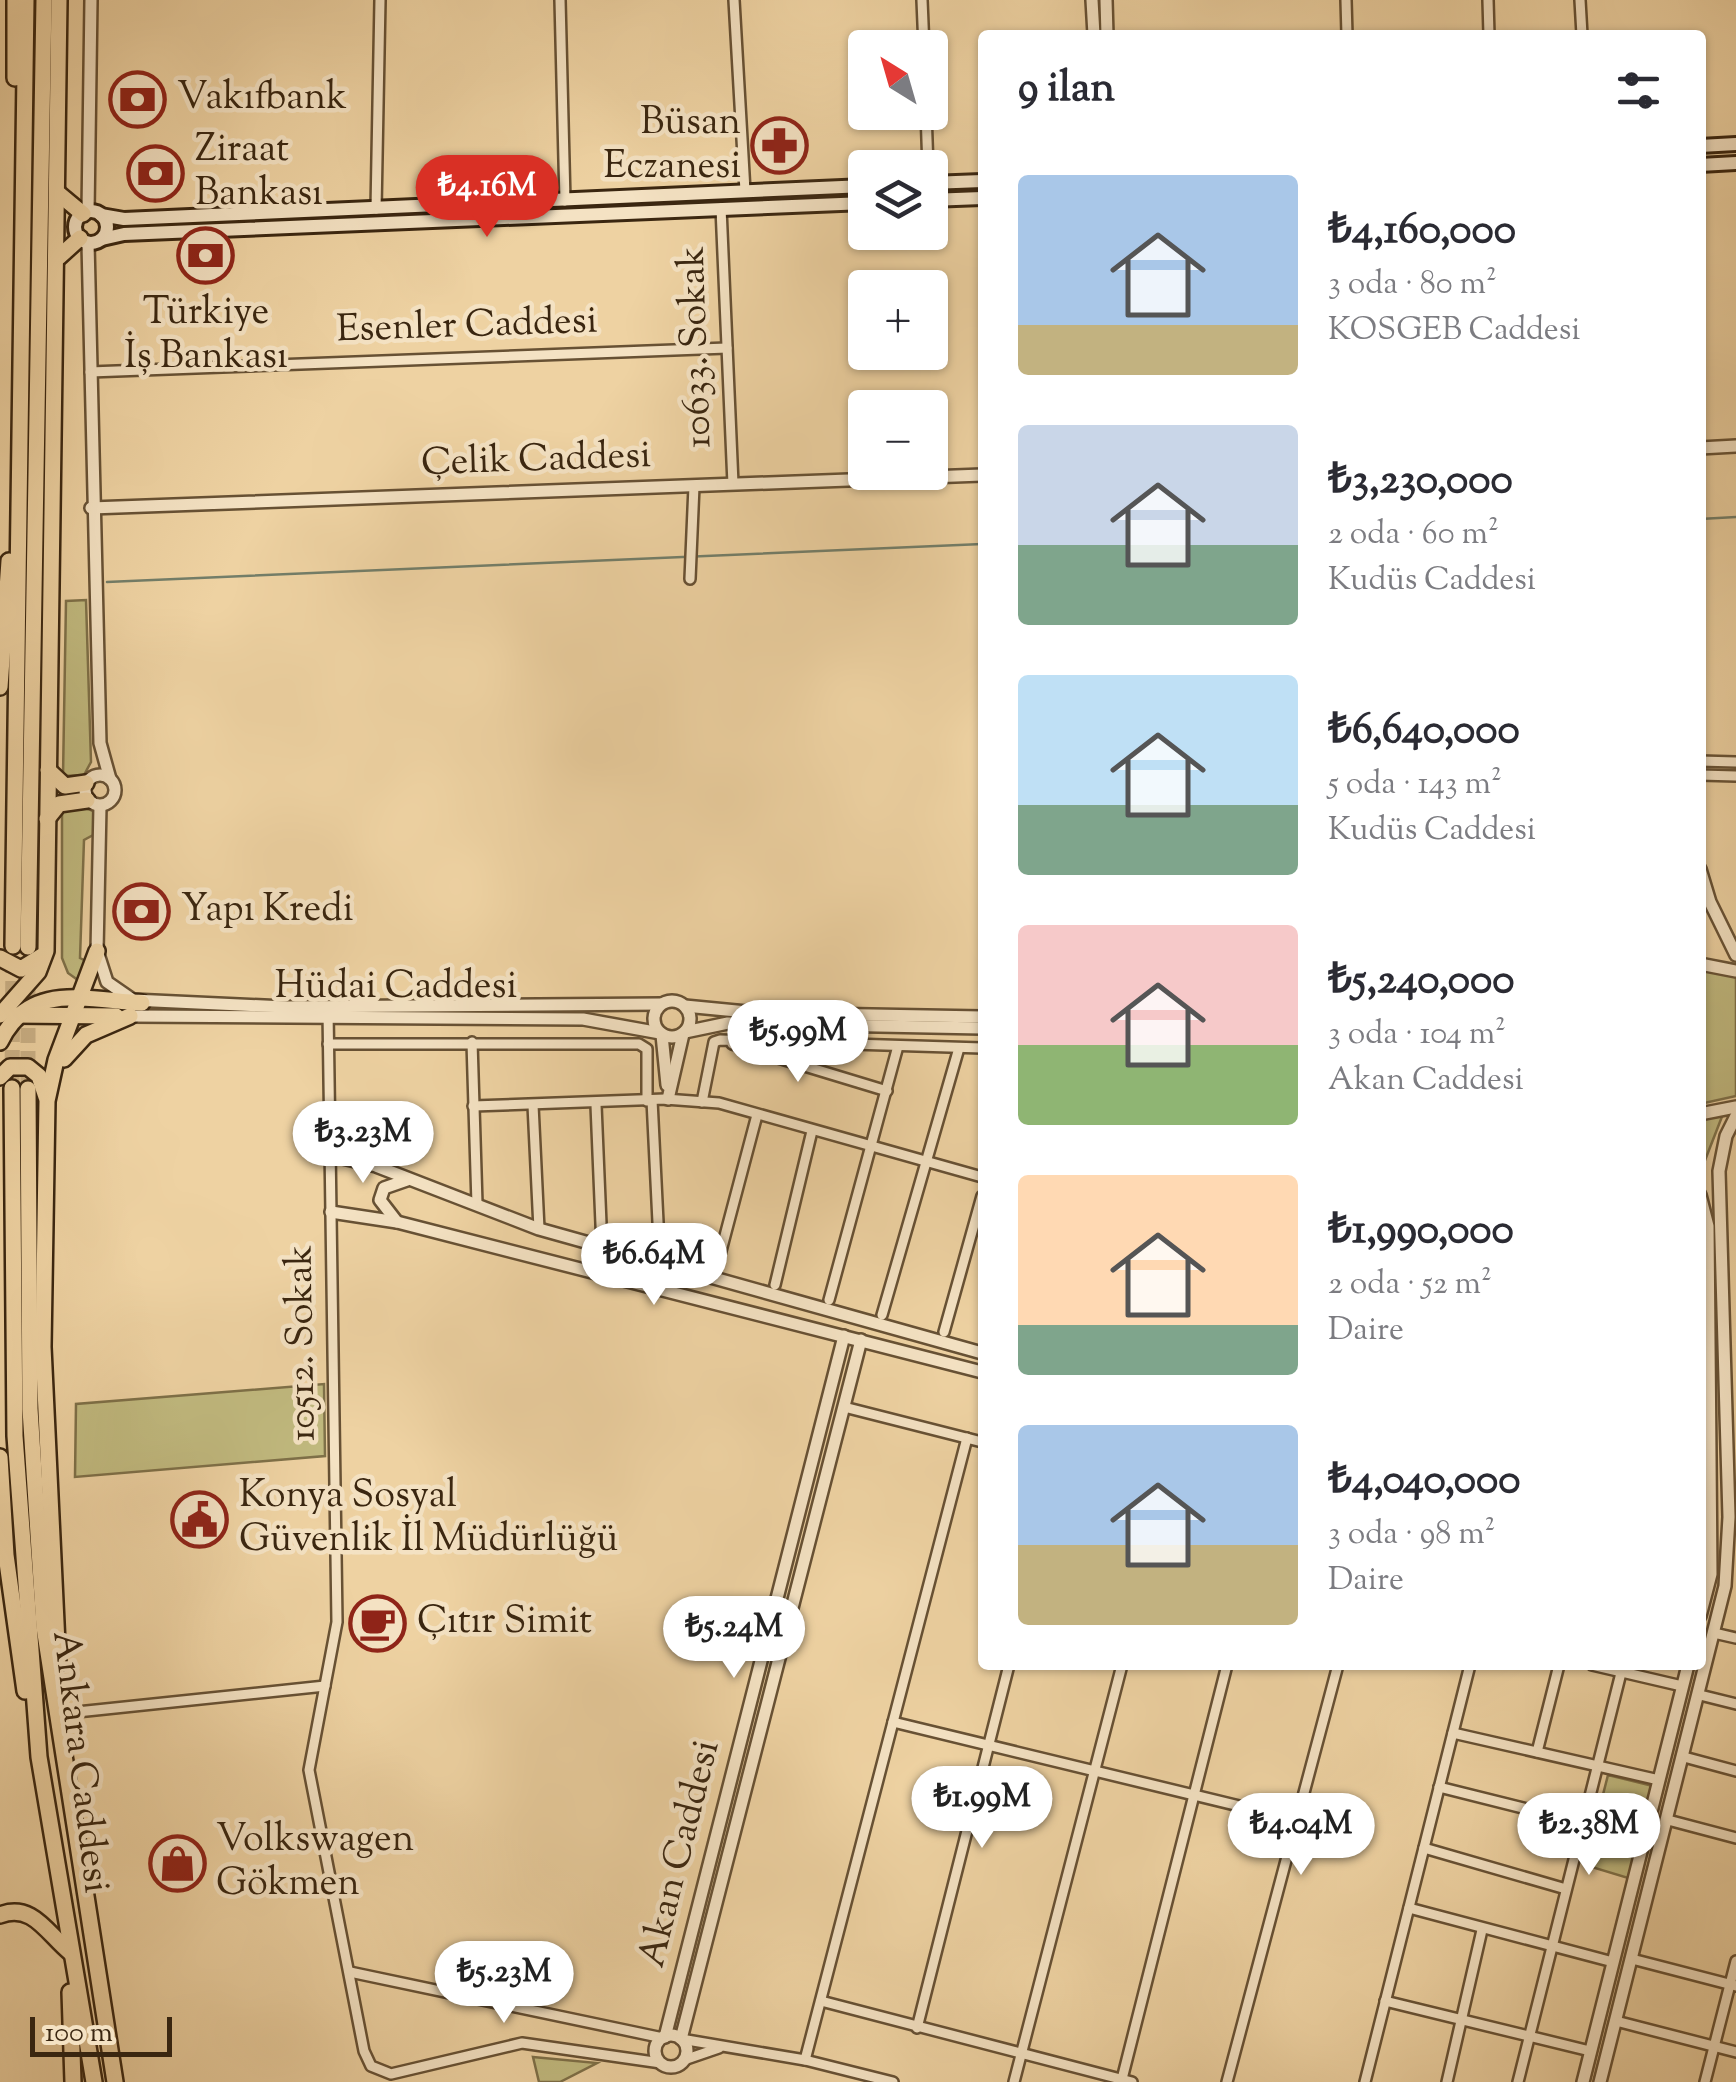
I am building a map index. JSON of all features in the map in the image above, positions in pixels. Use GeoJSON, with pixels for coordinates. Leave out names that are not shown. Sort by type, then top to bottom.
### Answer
{"type":"FeatureCollection","features":[{"type":"Feature","properties":{"kind":"highway"},"geometry":{"type":"LineString","coordinates":[[0,686],[12,519],[16,0]]}},
{"type":"Feature","properties":{"kind":"highway"},"geometry":{"type":"LineString","coordinates":[[26,0],[20,947],[37,519],[44,0]]}},
{"type":"Feature","properties":{"kind":"highway"},"geometry":{"type":"LineString","coordinates":[[43,71],[56,0]]}},
{"type":"Feature","properties":{"kind":"highway"},"geometry":{"type":"LineString","coordinates":[[0,1042],[6,1011],[42,966],[46,941],[59,257],[56,0]]}},
{"type":"Feature","properties":{"kind":"highway"},"geometry":{"type":"LineString","coordinates":[[59,194],[91,213]]}},
{"type":"Feature","properties":{"kind":"highway"},"geometry":{"type":"LineString","coordinates":[[59,257],[90,240]]}},
{"type":"Feature","properties":{"kind":"highway"},"geometry":{"type":"LineString","coordinates":[[37,519],[50,655]]}},
{"type":"Feature","properties":{"kind":"highway"},"geometry":{"type":"LineString","coordinates":[[48,770],[65,786],[91,791]]}},
{"type":"Feature","properties":{"kind":"highway"},"geometry":{"type":"LineString","coordinates":[[47,818],[59,804],[91,791]]}},
{"type":"Feature","properties":{"kind":"highway"},"geometry":{"type":"LineString","coordinates":[[0,958],[11,967],[29,968],[42,955],[46,941]]}},
{"type":"Feature","properties":{"kind":"highway"},"geometry":{"type":"LineString","coordinates":[[46,1101],[53,1068],[98,951]]}},
{"type":"Feature","properties":{"kind":"highway"},"geometry":{"type":"LineString","coordinates":[[6,1011],[43,1000],[142,1003]]}},
{"type":"Feature","properties":{"kind":"highway"},"geometry":{"type":"LineString","coordinates":[[6,1011],[130,1016]]}},
{"type":"Feature","properties":{"kind":"highway"},"geometry":{"type":"LineString","coordinates":[[46,1137],[58,1074],[70,1050],[92,1031],[130,1016]]}},
{"type":"Feature","properties":{"kind":"highway"},"geometry":{"type":"LineString","coordinates":[[13,1084],[10,1067],[28,1066],[42,1081],[46,1101],[43,1346],[58,1714]]}},
{"type":"Feature","properties":{"kind":"highway","name":"Ankara Caddesi"},"geometry":{"type":"LineString","coordinates":[[13,1084],[44,1628],[115,2082]]}},
{"type":"Feature","properties":{"kind":"highway","name":"Ankara Caddesi"},"geometry":{"type":"LineString","coordinates":[[13,1084],[14,1436],[39,1757],[94,2082]]}},
{"type":"Feature","properties":{"kind":"highway"},"geometry":{"type":"LineString","coordinates":[[0,1457],[11,1589],[39,1757]]}},
{"type":"Feature","properties":{"kind":"highway"},"geometry":{"type":"LineString","coordinates":[[0,1915],[19,1911],[29,1914],[71,1953],[73,2082]]}},
{"type":"Feature","properties":{"kind":"highway"},"geometry":{"type":"LineString","coordinates":[[102,1993],[126,2082]]}},
{"type":"Feature","properties":{"kind":"main road"},"geometry":{"type":"LineString","coordinates":[[1706,146],[1736,144]]}},
{"type":"Feature","properties":{"kind":"main road"},"geometry":{"type":"LineString","coordinates":[[1706,165],[1736,164]]}},
{"type":"Feature","properties":{"kind":"main road"},"geometry":{"type":"LineString","coordinates":[[948,182],[978,180]]}},
{"type":"Feature","properties":{"kind":"main road"},"geometry":{"type":"LineString","coordinates":[[90,240],[76,225],[91,213],[124,219],[848,187]]}},
{"type":"Feature","properties":{"kind":"main road"},"geometry":{"type":"LineString","coordinates":[[948,199],[978,198]]}},
{"type":"Feature","properties":{"kind":"main road"},"geometry":{"type":"LineString","coordinates":[[90,240],[124,234],[848,204]]}},
{"type":"Feature","properties":{"kind":"main road"},"geometry":{"type":"LineString","coordinates":[[90,240],[107,227],[91,213]]}},
{"type":"Feature","properties":{"kind":"street"},"geometry":{"type":"LineString","coordinates":[[91,0],[91,213]]}},
{"type":"Feature","properties":{"kind":"street"},"geometry":{"type":"LineString","coordinates":[[376,209],[380,0]]}},
{"type":"Feature","properties":{"kind":"street"},"geometry":{"type":"LineString","coordinates":[[560,0],[565,202]]}},
{"type":"Feature","properties":{"kind":"street"},"geometry":{"type":"LineString","coordinates":[[734,0],[746,191]]}},
{"type":"Feature","properties":{"kind":"street"},"geometry":{"type":"LineString","coordinates":[[922,0],[923,30]]}},
{"type":"Feature","properties":{"kind":"street"},"geometry":{"type":"LineString","coordinates":[[1092,0],[1094,30]]}},
{"type":"Feature","properties":{"kind":"street"},"geometry":{"type":"LineString","coordinates":[[1106,0],[1107,30]]}},
{"type":"Feature","properties":{"kind":"street"},"geometry":{"type":"LineString","coordinates":[[1346,0],[1348,30]]}},
{"type":"Feature","properties":{"kind":"street"},"geometry":{"type":"LineString","coordinates":[[1488,0],[1489,30]]}},
{"type":"Feature","properties":{"kind":"street"},"geometry":{"type":"LineString","coordinates":[[1580,0],[1582,30]]}},
{"type":"Feature","properties":{"kind":"street","name":"10633. Sokak"},"geometry":{"type":"LineString","coordinates":[[721,208],[733,484]]}},
{"type":"Feature","properties":{"kind":"street"},"geometry":{"type":"LineString","coordinates":[[90,240],[92,508],[100,743],[91,791],[98,951],[110,985],[142,1003]]}},
{"type":"Feature","properties":{"kind":"street","name":"Esenler Caddesi"},"geometry":{"type":"LineString","coordinates":[[90,372],[727,348]]}},
{"type":"Feature","properties":{"kind":"street"},"geometry":{"type":"LineString","coordinates":[[1706,451],[1736,446]]}},
{"type":"Feature","properties":{"kind":"street","name":"Çelik Caddesi"},"geometry":{"type":"LineString","coordinates":[[92,508],[978,475]]}},
{"type":"Feature","properties":{"kind":"street"},"geometry":{"type":"LineString","coordinates":[[690,579],[694,486]]}},
{"type":"Feature","properties":{"kind":"street"},"geometry":{"type":"LineString","coordinates":[[91,791],[114,797],[100,743]]}},
{"type":"Feature","properties":{"kind":"street"},"geometry":{"type":"LineString","coordinates":[[1706,762],[1736,762]]}},
{"type":"Feature","properties":{"kind":"street"},"geometry":{"type":"LineString","coordinates":[[1706,776],[1736,776]]}},
{"type":"Feature","properties":{"kind":"street"},"geometry":{"type":"LineString","coordinates":[[91,791],[110,779]]}},
{"type":"Feature","properties":{"kind":"street"},"geometry":{"type":"LineString","coordinates":[[1706,889],[1736,954]]}},
{"type":"Feature","properties":{"kind":"street"},"geometry":{"type":"LineString","coordinates":[[1706,965],[1736,971]]}},
{"type":"Feature","properties":{"kind":"street"},"geometry":{"type":"LineString","coordinates":[[668,1100],[661,1034],[653,1019],[661,1004],[673,1000],[685,1006],[757,1014],[978,1017]]}},
{"type":"Feature","properties":{"kind":"street","name":"Hüdai Caddesi"},"geometry":{"type":"LineString","coordinates":[[142,1003],[596,1020],[661,1034]]}},
{"type":"Feature","properties":{"kind":"street","name":"Hüdai Caddesi"},"geometry":{"type":"LineString","coordinates":[[130,1016],[661,1004]]}},
{"type":"Feature","properties":{"kind":"street"},"geometry":{"type":"LineString","coordinates":[[668,1100],[690,1021],[685,1006]]}},
{"type":"Feature","properties":{"kind":"street","name":"10512. Sokak"},"geometry":{"type":"LineString","coordinates":[[328,1012],[337,1622],[309,1770],[364,2051],[372,2066],[382,2073],[522,2043],[661,2063]]}},
{"type":"Feature","properties":{"kind":"street"},"geometry":{"type":"LineString","coordinates":[[661,1034],[728,1023],[978,1028]]}},
{"type":"Feature","properties":{"kind":"street"},"geometry":{"type":"LineString","coordinates":[[702,1102],[714,1042],[720,1040],[978,1048]]}},
{"type":"Feature","properties":{"kind":"street"},"geometry":{"type":"LineString","coordinates":[[720,1040],[887,1092]]}},
{"type":"Feature","properties":{"kind":"street"},"geometry":{"type":"LineString","coordinates":[[472,1042],[477,1204]]}},
{"type":"Feature","properties":{"kind":"street"},"geometry":{"type":"LineString","coordinates":[[328,1044],[639,1044],[648,1049],[660,1264]]}},
{"type":"Feature","properties":{"kind":"street"},"geometry":{"type":"LineString","coordinates":[[829,1300],[898,1046]]}},
{"type":"Feature","properties":{"kind":"street"},"geometry":{"type":"LineString","coordinates":[[882,1315],[958,1048]]}},
{"type":"Feature","properties":{"kind":"street"},"geometry":{"type":"LineString","coordinates":[[473,1106],[702,1102],[978,1177]]}},
{"type":"Feature","properties":{"kind":"street"},"geometry":{"type":"LineString","coordinates":[[596,1104],[602,1248]]}},
{"type":"Feature","properties":{"kind":"street"},"geometry":{"type":"LineString","coordinates":[[533,1105],[539,1229]]}},
{"type":"Feature","properties":{"kind":"street"},"geometry":{"type":"LineString","coordinates":[[1706,1113],[1736,1106]]}},
{"type":"Feature","properties":{"kind":"street"},"geometry":{"type":"LineString","coordinates":[[716,1266],[757,1114]]}},
{"type":"Feature","properties":{"kind":"street"},"geometry":{"type":"LineString","coordinates":[[1706,1668],[1725,1586],[1732,1507],[1730,1332],[1722,1292],[1719,1171],[1736,1116]]}},
{"type":"Feature","properties":{"kind":"street"},"geometry":{"type":"LineString","coordinates":[[774,1285],[812,1131]]}},
{"type":"Feature","properties":{"kind":"street"},"geometry":{"type":"LineString","coordinates":[[330,1155],[412,1180],[539,1229],[978,1352]]}},
{"type":"Feature","properties":{"kind":"street"},"geometry":{"type":"LineString","coordinates":[[397,1222],[380,1200],[384,1188],[412,1180]]}},
{"type":"Feature","properties":{"kind":"street"},"geometry":{"type":"LineString","coordinates":[[944,1332],[978,1210]]}},
{"type":"Feature","properties":{"kind":"street"},"geometry":{"type":"LineString","coordinates":[[331,1212],[397,1222],[978,1371]]}},
{"type":"Feature","properties":{"kind":"street"},"geometry":{"type":"LineString","coordinates":[[1706,1218],[1706,1251]]}},
{"type":"Feature","properties":{"kind":"street"},"geometry":{"type":"LineString","coordinates":[[1722,1292],[1736,1297]]}},
{"type":"Feature","properties":{"kind":"street","name":"Akan Caddesi"},"geometry":{"type":"LineString","coordinates":[[664,2038],[844,1336]]}},
{"type":"Feature","properties":{"kind":"street","name":"Akan Caddesi"},"geometry":{"type":"LineString","coordinates":[[681,2039],[861,1340]]}},
{"type":"Feature","properties":{"kind":"street"},"geometry":{"type":"LineString","coordinates":[[844,1407],[978,1441]]}},
{"type":"Feature","properties":{"kind":"street"},"geometry":{"type":"LineString","coordinates":[[805,2060],[967,1438]]}},
{"type":"Feature","properties":{"kind":"street"},"geometry":{"type":"LineString","coordinates":[[1732,1507],[1736,1520]]}},
{"type":"Feature","properties":{"kind":"street"},"geometry":{"type":"LineString","coordinates":[[1706,1553],[1711,1574],[1706,1593]]}},
{"type":"Feature","properties":{"kind":"street"},"geometry":{"type":"LineString","coordinates":[[1714,1633],[1736,1638]]}},
{"type":"Feature","properties":{"kind":"street"},"geometry":{"type":"LineString","coordinates":[[917,2028],[1008,1670]]}},
{"type":"Feature","properties":{"kind":"street"},"geometry":{"type":"LineString","coordinates":[[1014,2082],[1121,1670]]}},
{"type":"Feature","properties":{"kind":"street"},"geometry":{"type":"LineString","coordinates":[[821,2000],[1127,2081],[1226,1670]]}},
{"type":"Feature","properties":{"kind":"street"},"geometry":{"type":"LineString","coordinates":[[1227,2082],[1337,1670]]}},
{"type":"Feature","properties":{"kind":"street"},"geometry":{"type":"LineString","coordinates":[[1365,2082],[1469,1670]]}},
{"type":"Feature","properties":{"kind":"street"},"geometry":{"type":"LineString","coordinates":[[1538,1752],[1558,1670]]}},
{"type":"Feature","properties":{"kind":"street"},"geometry":{"type":"LineString","coordinates":[[1518,2082],[1621,1670]]}},
{"type":"Feature","properties":{"kind":"street"},"geometry":{"type":"LineString","coordinates":[[1629,1670],[1682,1686]]}},
{"type":"Feature","properties":{"kind":"street"},"geometry":{"type":"LineString","coordinates":[[1583,2082],[1687,1670]]}},
{"type":"Feature","properties":{"kind":"street"},"geometry":{"type":"LineString","coordinates":[[1601,2082],[1706,1670]]}},
{"type":"Feature","properties":{"kind":"street"},"geometry":{"type":"LineString","coordinates":[[58,1714],[325,1686]]}},
{"type":"Feature","properties":{"kind":"street"},"geometry":{"type":"LineString","coordinates":[[1700,1695],[1736,1704]]}},
{"type":"Feature","properties":{"kind":"street"},"geometry":{"type":"LineString","coordinates":[[893,1722],[989,1742],[1297,1820]]}},
{"type":"Feature","properties":{"kind":"street"},"geometry":{"type":"LineString","coordinates":[[1453,1733],[1659,1780]]}},
{"type":"Feature","properties":{"kind":"street"},"geometry":{"type":"LineString","coordinates":[[1684,1757],[1736,1771]]}},
{"type":"Feature","properties":{"kind":"street"},"geometry":{"type":"LineString","coordinates":[[1439,1787],[1583,1823]]}},
{"type":"Feature","properties":{"kind":"street"},"geometry":{"type":"LineString","coordinates":[[1668,1820],[1736,1838]]}},
{"type":"Feature","properties":{"kind":"street"},"geometry":{"type":"LineString","coordinates":[[1424,1848],[1566,1889]]}},
{"type":"Feature","properties":{"kind":"street"},"geometry":{"type":"LineString","coordinates":[[1409,1908],[1613,1962]]}},
{"type":"Feature","properties":{"kind":"street"},"geometry":{"type":"LineString","coordinates":[[1447,2082],[1482,1930]]}},
{"type":"Feature","properties":{"kind":"street"},"geometry":{"type":"LineString","coordinates":[[1632,1959],[1733,1986]]}},
{"type":"Feature","properties":{"kind":"street"},"geometry":{"type":"LineString","coordinates":[[1705,2082],[1733,1986],[1736,1961]]}},
{"type":"Feature","properties":{"kind":"street"},"geometry":{"type":"LineString","coordinates":[[350,1972],[664,2038],[805,2060],[893,2082]]}},
{"type":"Feature","properties":{"kind":"street"},"geometry":{"type":"LineString","coordinates":[[1386,2001],[1590,2052]]}},
{"type":"Feature","properties":{"kind":"street"},"geometry":{"type":"LineString","coordinates":[[1616,2021],[1736,2052]]}},
{"type":"Feature","properties":{"kind":"street"},"geometry":{"type":"LineString","coordinates":[[664,2038],[656,2051],[664,2082]]}},
{"type":"Feature","properties":{"kind":"street"},"geometry":{"type":"LineString","coordinates":[[675,2082],[687,2050],[681,2039]]}},
{"type":"Feature","properties":{"kind":"street"},"geometry":{"type":"LineString","coordinates":[[661,2063],[681,2062],[727,2046]]}},
{"type":"Feature","properties":{"kind":"shaded area"},"geometry":{"type":"Polygon","coordinates":[[[86,600],[91,762],[84,775],[63,776],[66,601],[86,600]]]}},
{"type":"Feature","properties":{"kind":"shaded area"},"geometry":{"type":"Polygon","coordinates":[[[75,805],[97,812],[95,834],[84,840],[80,958],[90,963],[82,983],[68,973],[62,958],[62,810],[75,805]]]}},
{"type":"Feature","properties":{"kind":"shaded area"},"geometry":{"type":"Polygon","coordinates":[[[1706,970],[1736,977],[1736,1096],[1706,1103],[1706,970]]]}},
{"type":"Feature","properties":{"kind":"shaded area"},"geometry":{"type":"Polygon","coordinates":[[[1723,1114],[1706,1158],[1706,1115],[1723,1114]]]}},
{"type":"Feature","properties":{"kind":"shaded area"},"geometry":{"type":"Polygon","coordinates":[[[324,1384],[325,1456],[75,1477],[76,1404],[324,1384]]]}},
{"type":"Feature","properties":{"kind":"shaded area"},"geometry":{"type":"Polygon","coordinates":[[[1608,1775],[1653,1786],[1628,1878],[1585,1865],[1608,1775]]]}},
{"type":"Feature","properties":{"kind":"shaded area"},"geometry":{"type":"Polygon","coordinates":[[[533,2057],[597,2063],[560,2082],[539,2082],[533,2057]]]}},
{"type":"Feature","properties":{"kind":"waterway"},"geometry":{"type":"LineString","coordinates":[[1706,519],[1736,517]]}},
{"type":"Feature","properties":{"kind":"waterway"},"geometry":{"type":"LineString","coordinates":[[107,582],[978,544]]}},
{"type":"Feature","properties":{"kind":"tunnel"},"geometry":{"type":"LineString","coordinates":[[12,1088],[13,946]]}},
{"type":"Feature","properties":{"kind":"tunnel"},"geometry":{"type":"LineString","coordinates":[[28,978],[28,1089]]}},
{"type":"Feature","properties":{"kind":"place","name":"Vakıfbank"},"geometry":{"type":"Point","coordinates":[138,99]}},
{"type":"Feature","properties":{"kind":"place","name":"Büsan Eczanesi"},"geometry":{"type":"Point","coordinates":[780,146]}},
{"type":"Feature","properties":{"kind":"place","name":"Ziraat Bankası"},"geometry":{"type":"Point","coordinates":[156,173]}},
{"type":"Feature","properties":{"kind":"place","name":"Türkiye İş Bankası"},"geometry":{"type":"Point","coordinates":[206,256]}},
{"type":"Feature","properties":{"kind":"place","name":"Yapı Kredi"},"geometry":{"type":"Point","coordinates":[142,911]}},
{"type":"Feature","properties":{"kind":"place","name":"Konya Sosyal Güvenlik İl Müdürlüğü"},"geometry":{"type":"Point","coordinates":[200,1519]}},
{"type":"Feature","properties":{"kind":"place","name":"Çıtır Simit"},"geometry":{"type":"Point","coordinates":[378,1623]}},
{"type":"Feature","properties":{"kind":"place","name":"Volkswagen Gökmen"},"geometry":{"type":"Point","coordinates":[177,1863]}}]}
